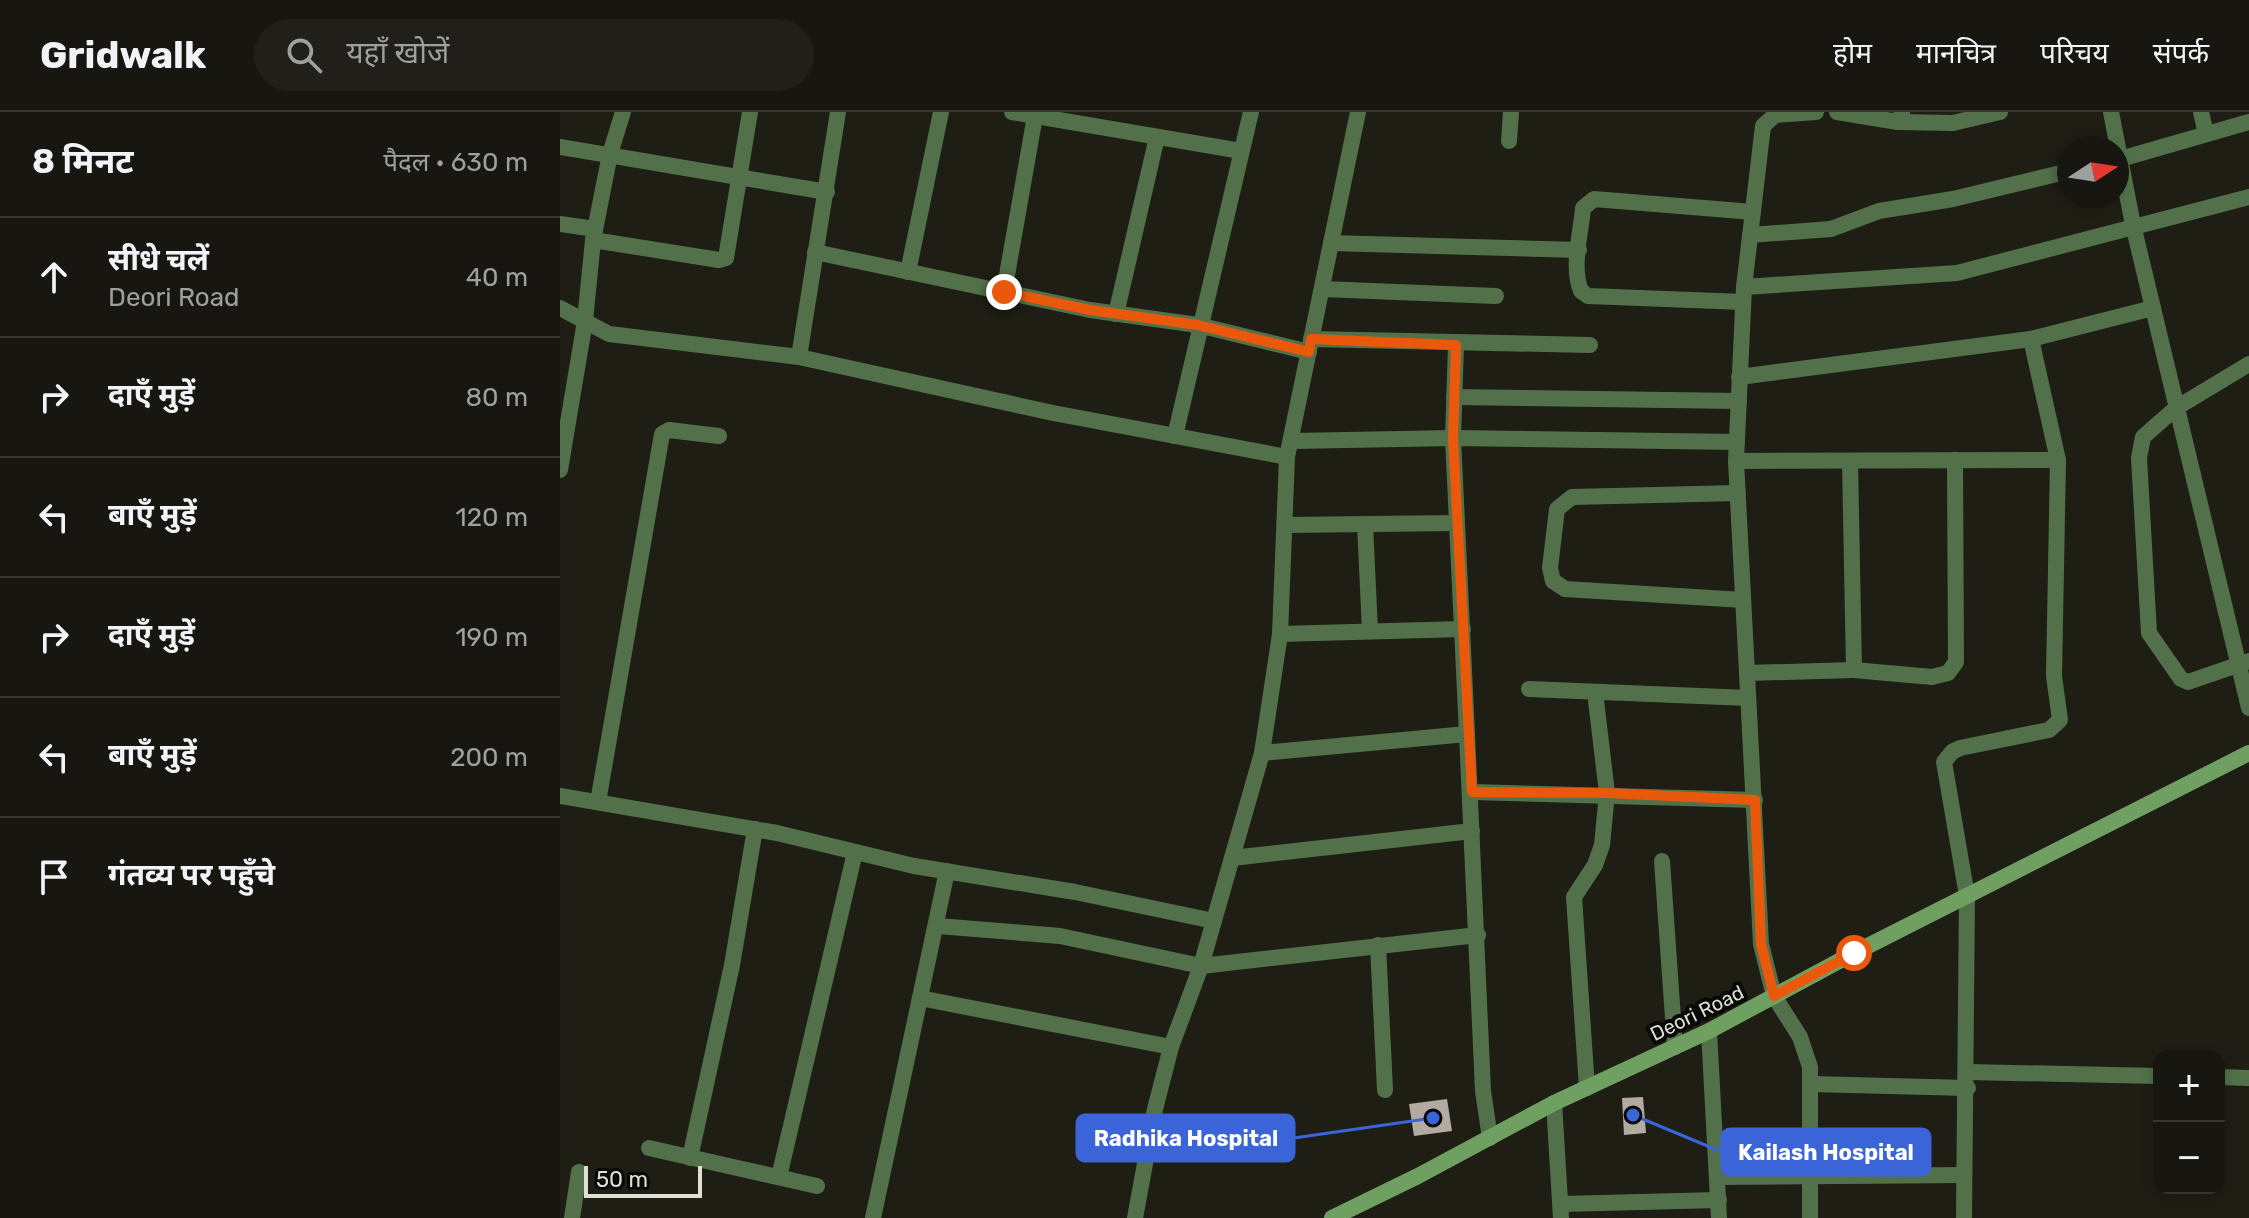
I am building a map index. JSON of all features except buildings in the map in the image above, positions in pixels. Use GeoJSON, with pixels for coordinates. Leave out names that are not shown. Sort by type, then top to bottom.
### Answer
{"type":"FeatureCollection","features":[{"type":"Feature","properties":{"kind":"street"},"geometry":{"type":"LineString","coordinates":[[560,470],[585,321],[594,234],[610,154],[623,112]]}},
{"type":"Feature","properties":{"kind":"street"},"geometry":{"type":"LineString","coordinates":[[560,224],[594,234],[724,259],[728,253],[750,112]]}},
{"type":"Feature","properties":{"kind":"street"},"geometry":{"type":"LineString","coordinates":[[799,357],[838,112]]}},
{"type":"Feature","properties":{"kind":"street"},"geometry":{"type":"LineString","coordinates":[[908,272],[941,112]]}},
{"type":"Feature","properties":{"kind":"street"},"geometry":{"type":"LineString","coordinates":[[1012,112],[1241,151]]}},
{"type":"Feature","properties":{"kind":"street"},"geometry":{"type":"LineString","coordinates":[[1175,436],[1198,325],[1251,112]]}},
{"type":"Feature","properties":{"kind":"street"},"geometry":{"type":"LineString","coordinates":[[1135,1218],[1155,1109],[1171,1047],[1201,966],[1262,753],[1280,634],[1290,449],[1358,112]]}},
{"type":"Feature","properties":{"kind":"street"},"geometry":{"type":"LineString","coordinates":[[1509,141],[1511,112]]}},
{"type":"Feature","properties":{"kind":"street"},"geometry":{"type":"LineString","coordinates":[[1810,1218],[1810,1067],[1800,1037],[1774,996],[1761,944],[1736,461],[1744,294],[1763,126],[1767,119],[1775,115],[1816,112]]}},
{"type":"Feature","properties":{"kind":"street"},"geometry":{"type":"LineString","coordinates":[[1837,112],[1953,123],[2000,112]]}},
{"type":"Feature","properties":{"kind":"street"},"geometry":{"type":"LineString","coordinates":[[2111,112],[2115,136]]}},
{"type":"Feature","properties":{"kind":"street"},"geometry":{"type":"LineString","coordinates":[[2201,112],[2206,134]]}},
{"type":"Feature","properties":{"kind":"street"},"geometry":{"type":"LineString","coordinates":[[1004,292],[1035,116]]}},
{"type":"Feature","properties":{"kind":"street"},"geometry":{"type":"LineString","coordinates":[[2129,156],[2249,122]]}},
{"type":"Feature","properties":{"kind":"street"},"geometry":{"type":"LineString","coordinates":[[1116,314],[1157,137]]}},
{"type":"Feature","properties":{"kind":"street"},"geometry":{"type":"LineString","coordinates":[[560,147],[827,192]]}},
{"type":"Feature","properties":{"kind":"street"},"geometry":{"type":"LineString","coordinates":[[1750,235],[1831,229],[1888,208],[1953,199],[2057,174]]}},
{"type":"Feature","properties":{"kind":"street"},"geometry":{"type":"LineString","coordinates":[[1753,212],[1594,199],[1583,208],[1577,282],[1581,291],[1588,296],[1744,294],[1957,273],[2249,197]]}},
{"type":"Feature","properties":{"kind":"street"},"geometry":{"type":"LineString","coordinates":[[2129,206],[2176,408],[2243,664],[2249,708]]}},
{"type":"Feature","properties":{"kind":"street"},"geometry":{"type":"LineString","coordinates":[[1331,243],[1579,250]]}},
{"type":"Feature","properties":{"kind":"street"},"geometry":{"type":"LineString","coordinates":[[815,252],[1116,314],[1310,345],[1590,345]]}},
{"type":"Feature","properties":{"kind":"street"},"geometry":{"type":"LineString","coordinates":[[1322,289],[1496,296]]}},
{"type":"Feature","properties":{"kind":"street"},"geometry":{"type":"LineString","coordinates":[[560,308],[609,334],[799,357],[1175,436],[1290,449],[1453,438],[1737,442]]}},
{"type":"Feature","properties":{"kind":"street"},"geometry":{"type":"LineString","coordinates":[[1739,377],[2031,339],[2153,308]]}},
{"type":"Feature","properties":{"kind":"street"},"geometry":{"type":"LineString","coordinates":[[1964,1218],[1968,1080],[1967,896],[1944,762],[1960,748],[2049,730],[2060,720],[2054,676],[2058,460],[2031,339]]}},
{"type":"Feature","properties":{"kind":"street"},"geometry":{"type":"LineString","coordinates":[[1456,345],[1453,438],[1472,792],[1483,1091],[1490,1138]]}},
{"type":"Feature","properties":{"kind":"street"},"geometry":{"type":"LineString","coordinates":[[2243,664],[2188,682],[2181,679],[2149,633],[2139,458],[2143,437],[2176,408],[2249,364]]}},
{"type":"Feature","properties":{"kind":"street"},"geometry":{"type":"LineString","coordinates":[[1454,397],[1739,401]]}},
{"type":"Feature","properties":{"kind":"street"},"geometry":{"type":"LineString","coordinates":[[598,802],[662,434],[669,430],[719,436]]}},
{"type":"Feature","properties":{"kind":"street"},"geometry":{"type":"LineString","coordinates":[[1747,673],[1854,670],[1932,677],[1948,673],[1956,662],[1955,460]]}},
{"type":"Feature","properties":{"kind":"street"},"geometry":{"type":"LineString","coordinates":[[1736,461],[2058,460]]}},
{"type":"Feature","properties":{"kind":"street"},"geometry":{"type":"LineString","coordinates":[[1850,461],[1854,670]]}},
{"type":"Feature","properties":{"kind":"street"},"geometry":{"type":"LineString","coordinates":[[1738,493],[1572,497],[1557,509],[1550,568],[1553,581],[1565,589],[1743,600]]}},
{"type":"Feature","properties":{"kind":"street"},"geometry":{"type":"LineString","coordinates":[[1285,525],[1457,523]]}},
{"type":"Feature","properties":{"kind":"street"},"geometry":{"type":"LineString","coordinates":[[1365,524],[1370,631]]}},
{"type":"Feature","properties":{"kind":"street"},"geometry":{"type":"LineString","coordinates":[[1280,634],[1463,629]]}},
{"type":"Feature","properties":{"kind":"street"},"geometry":{"type":"LineString","coordinates":[[1529,689],[1748,698]]}},
{"type":"Feature","properties":{"kind":"street"},"geometry":{"type":"LineString","coordinates":[[1587,1088],[1574,897],[1599,856],[1607,793],[1595,692]]}},
{"type":"Feature","properties":{"kind":"street"},"geometry":{"type":"LineString","coordinates":[[1262,753],[1467,734]]}},
{"type":"Feature","properties":{"kind":"street","name":"Deori Road"},"geometry":{"type":"LineString","coordinates":[[1332,1218],[1359,1212],[1554,1103],[1709,1031],[2249,753]]}},
{"type":"Feature","properties":{"kind":"street"},"geometry":{"type":"LineString","coordinates":[[1472,792],[1607,793],[1755,800]]}},
{"type":"Feature","properties":{"kind":"street"},"geometry":{"type":"LineString","coordinates":[[560,796],[755,829],[947,871],[1075,892],[1214,921]]}},
{"type":"Feature","properties":{"kind":"street"},"geometry":{"type":"LineString","coordinates":[[690,1158],[732,965],[755,829]]}},
{"type":"Feature","properties":{"kind":"street"},"geometry":{"type":"LineString","coordinates":[[1232,858],[1472,831]]}},
{"type":"Feature","properties":{"kind":"street"},"geometry":{"type":"LineString","coordinates":[[779,1177],[855,852]]}},
{"type":"Feature","properties":{"kind":"street"},"geometry":{"type":"LineString","coordinates":[[1662,861],[1675,1047]]}},
{"type":"Feature","properties":{"kind":"street"},"geometry":{"type":"LineString","coordinates":[[873,1218],[938,926],[947,871]]}},
{"type":"Feature","properties":{"kind":"street"},"geometry":{"type":"LineString","coordinates":[[938,926],[1060,936],[1201,966],[1478,935]]}},
{"type":"Feature","properties":{"kind":"street"},"geometry":{"type":"LineString","coordinates":[[1378,945],[1385,1090]]}},
{"type":"Feature","properties":{"kind":"street"},"geometry":{"type":"LineString","coordinates":[[920,998],[1171,1047]]}},
{"type":"Feature","properties":{"kind":"street"},"geometry":{"type":"LineString","coordinates":[[1709,1031],[1719,1218]]}},
{"type":"Feature","properties":{"kind":"street"},"geometry":{"type":"LineString","coordinates":[[1811,1084],[2153,1076]]}},
{"type":"Feature","properties":{"kind":"street"},"geometry":{"type":"LineString","coordinates":[[2225,1077],[2249,1078]]}},
{"type":"Feature","properties":{"kind":"street"},"geometry":{"type":"LineString","coordinates":[[1554,1103],[1561,1211],[1719,1200]]}},
{"type":"Feature","properties":{"kind":"street"},"geometry":{"type":"LineString","coordinates":[[649,1148],[817,1186]]}},
{"type":"Feature","properties":{"kind":"street"},"geometry":{"type":"LineString","coordinates":[[572,1218],[579,1172]]}},
{"type":"Feature","properties":{"kind":"street"},"geometry":{"type":"LineString","coordinates":[[1718,1177],[1964,1175]]}},
{"type":"Feature","properties":{"kind":"place","name":"Kailash Hospital"},"geometry":{"type":"Point","coordinates":[1633,1115]}},
{"type":"Feature","properties":{"kind":"place","name":"Radhika Hospital"},"geometry":{"type":"Point","coordinates":[1433,1118]}},
{"type":"Feature","properties":{"kind":"route"},"geometry":{"type":"LineString","coordinates":[[1004,292],[1090,310],[1198,325],[1309,352],[1311,339],[1456,345],[1453,438],[1472,792],[1607,793],[1755,800],[1761,944],[1765,970],[1774,996],[1854,953]]}}]}
